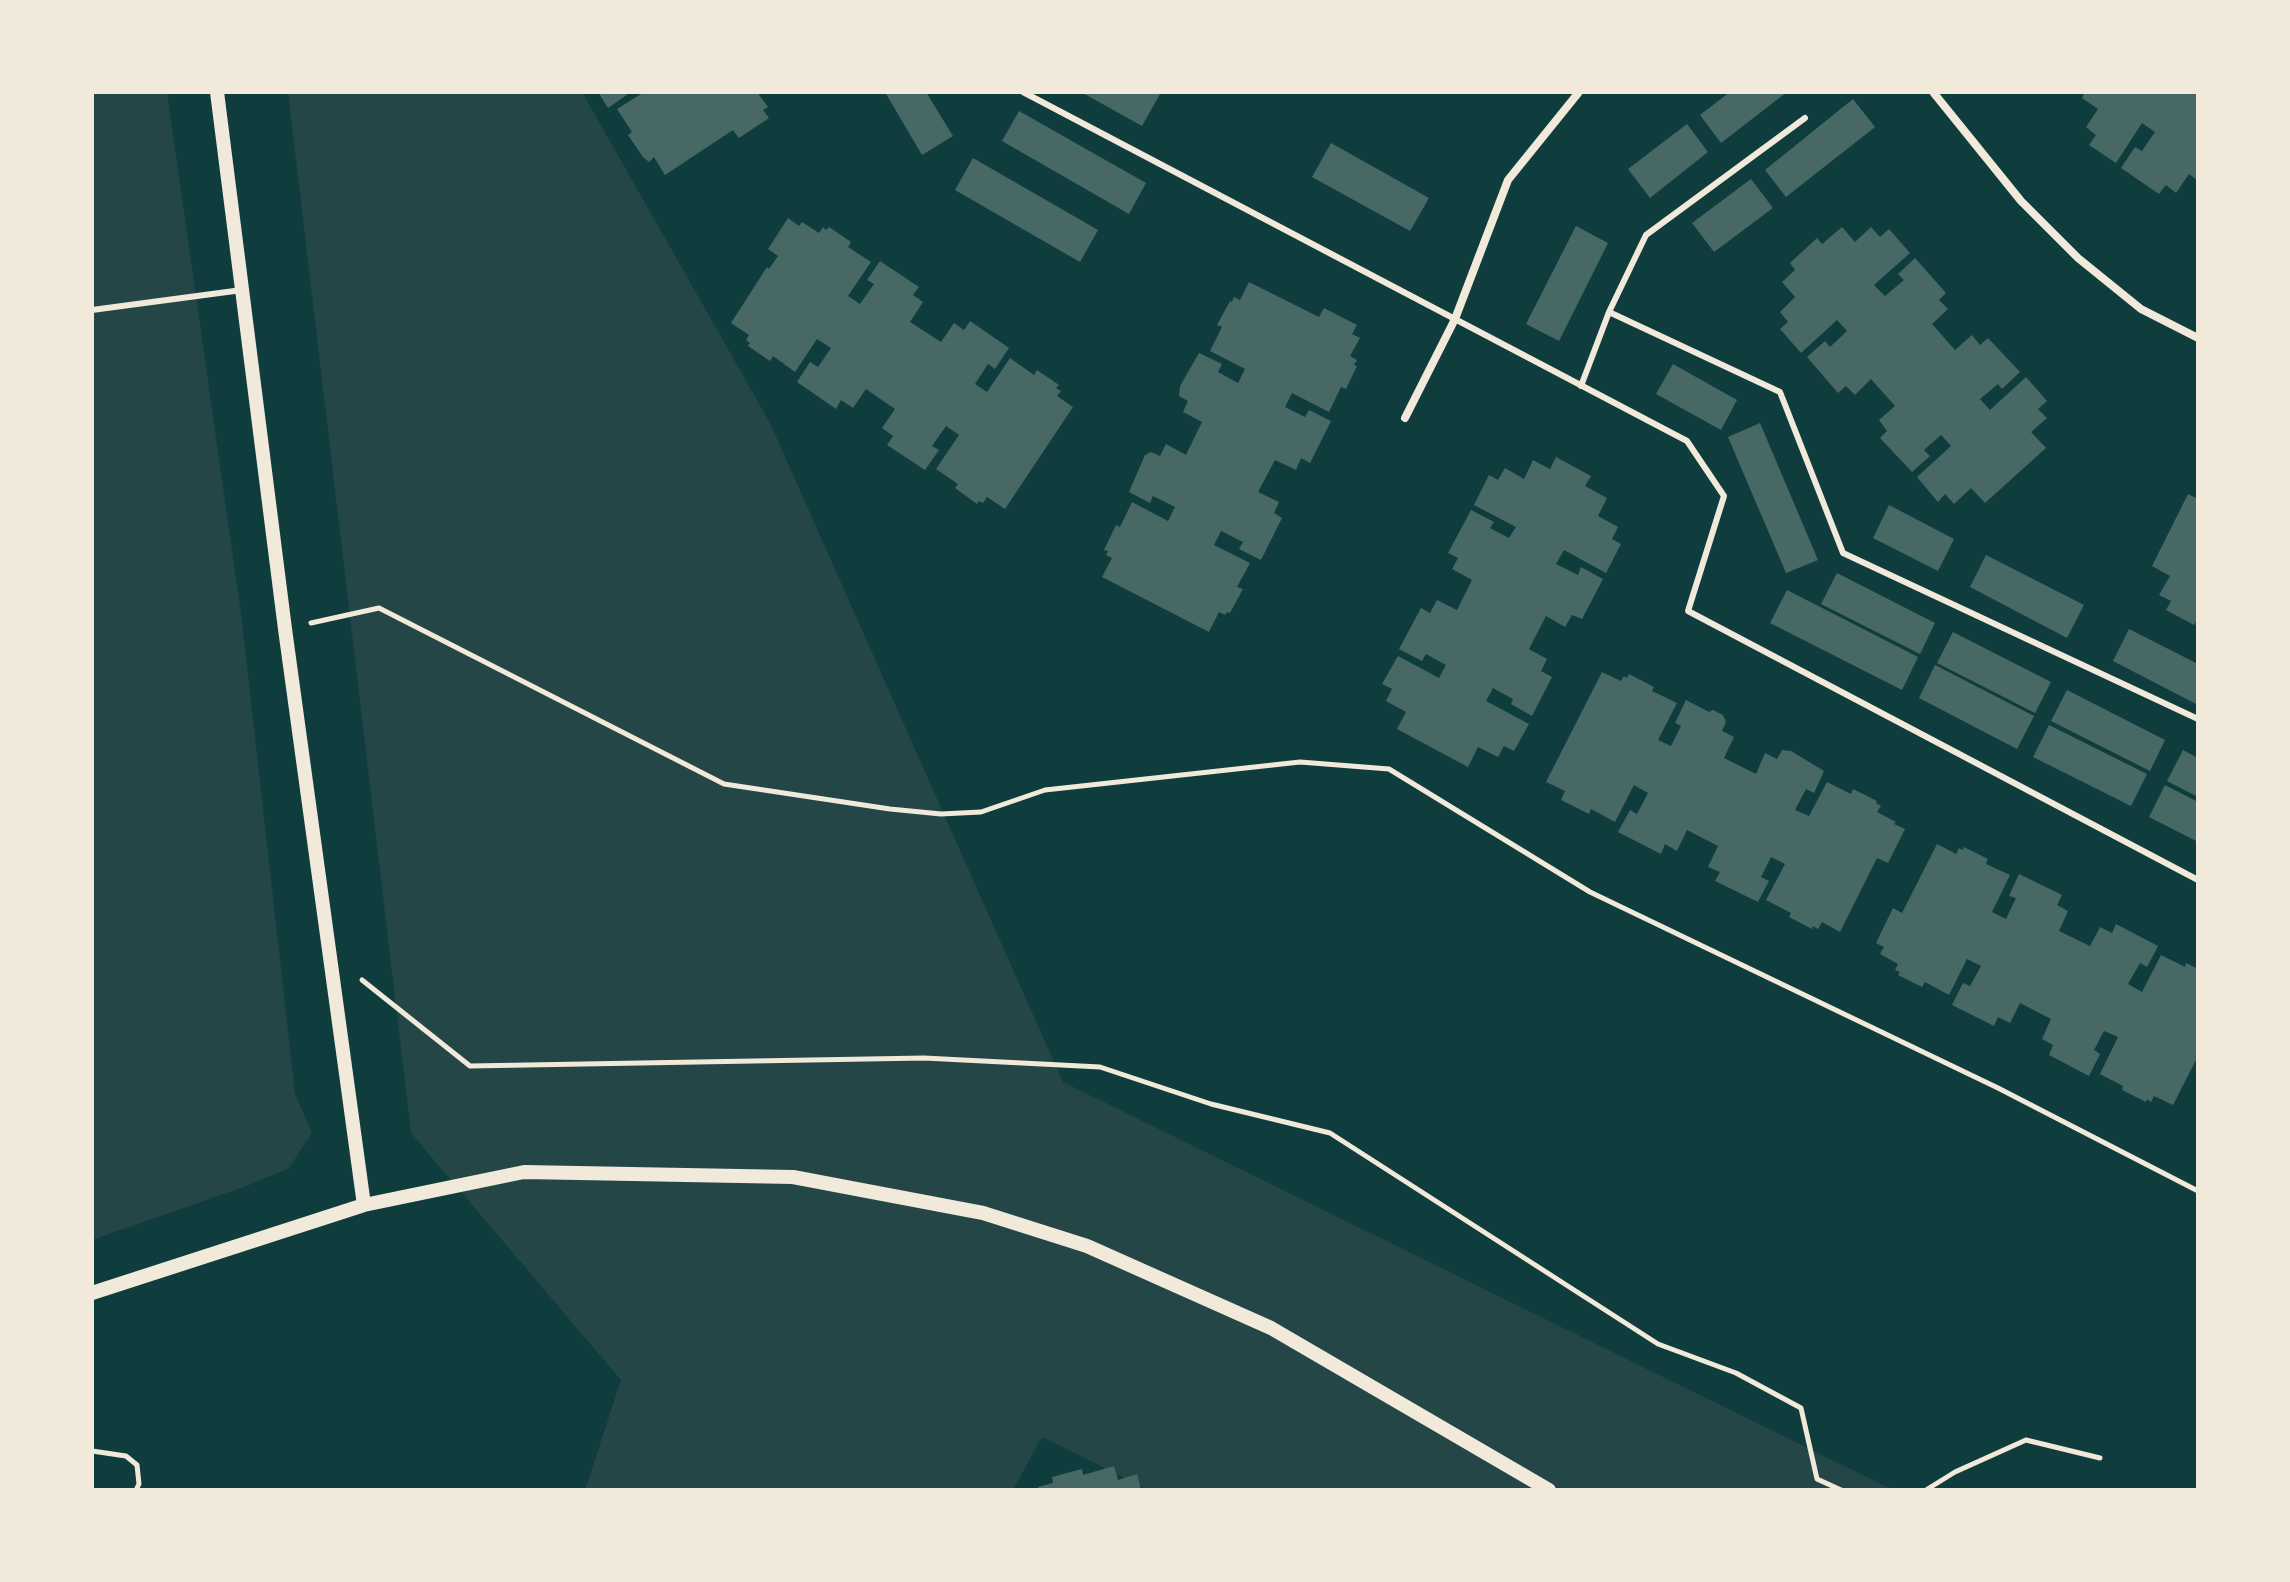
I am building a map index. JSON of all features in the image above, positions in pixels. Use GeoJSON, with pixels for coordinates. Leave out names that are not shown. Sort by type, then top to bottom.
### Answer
{"type":"FeatureCollection","features":[{"type":"Feature","properties":{"kind":"street"},"geometry":{"type":"LineString","coordinates":[[217,92],[285,629],[364,1205]]}},
{"type":"Feature","properties":{"kind":"street"},"geometry":{"type":"LineString","coordinates":[[1405,418],[1455,319],[1508,180],[1579,92]]}},
{"type":"Feature","properties":{"kind":"street"},"geometry":{"type":"LineString","coordinates":[[1933,92],[2021,201],[2078,258],[2141,309],[2198,338]]}},
{"type":"Feature","properties":{"kind":"street"},"geometry":{"type":"LineString","coordinates":[[92,1293],[364,1205],[524,1172],[793,1177],[983,1213],[1087,1246],[1271,1328],[1549,1490]]}},
{"type":"Feature","properties":{"kind":"lane"},"geometry":{"type":"LineString","coordinates":[[1023,92],[1687,441],[1724,496],[1688,611],[2198,880]]}},
{"type":"Feature","properties":{"kind":"lane"},"geometry":{"type":"LineString","coordinates":[[1581,386],[1609,312],[1646,235],[1805,118]]}},
{"type":"Feature","properties":{"kind":"lane"},"geometry":{"type":"LineString","coordinates":[[92,310],[242,290]]}},
{"type":"Feature","properties":{"kind":"lane"},"geometry":{"type":"LineString","coordinates":[[1609,312],[1780,392],[1843,553],[2198,719]]}},
{"type":"Feature","properties":{"kind":"path"},"geometry":{"type":"LineString","coordinates":[[285,629],[379,608],[724,784],[890,809],[941,814],[981,812],[1045,790],[1300,762],[1389,769],[1590,892],[1998,1088],[2198,1191]]}},
{"type":"Feature","properties":{"kind":"path"},"geometry":{"type":"LineString","coordinates":[[330,955],[470,1066],[924,1058],[1100,1067],[1211,1104],[1330,1133],[1658,1344],[1736,1373],[1801,1408],[1817,1479],[1841,1490]]}},
{"type":"Feature","properties":{"kind":"path"},"geometry":{"type":"LineString","coordinates":[[1926,1490],[1955,1472],[2026,1440],[2100,1458]]}},
{"type":"Feature","properties":{"kind":"path"},"geometry":{"type":"LineString","coordinates":[[92,1451],[126,1456],[137,1465],[139,1484],[136,1490]]}},
{"type":"Feature","properties":{"kind":"shaded area"},"geometry":{"type":"Polygon","coordinates":[[[92,92],[167,92],[242,621],[295,1094],[312,1133],[289,1168],[92,1240],[92,92]]]}},
{"type":"Feature","properties":{"kind":"shaded area"},"geometry":{"type":"Polygon","coordinates":[[[288,92],[582,92],[770,423],[1063,1082],[1893,1490],[1149,1490],[1042,1437],[1013,1490],[585,1490],[621,1380],[411,1133],[288,92]]]}},
{"type":"Feature","properties":{"kind":"building"},"geometry":{"type":"Polygon","coordinates":[[[598,92],[627,92],[628,94],[608,108],[598,92]]]}},
{"type":"Feature","properties":{"kind":"building"},"geometry":{"type":"Polygon","coordinates":[[[644,92],[757,92],[768,107],[763,110],[769,118],[739,138],[733,130],[665,175],[654,157],[649,162],[643,157],[628,135],[632,132],[617,109],[644,92]]]}},
{"type":"Feature","properties":{"kind":"building"},"geometry":{"type":"Polygon","coordinates":[[[885,92],[926,92],[953,136],[922,155],[885,92]]]}},
{"type":"Feature","properties":{"kind":"building"},"geometry":{"type":"Polygon","coordinates":[[[1081,92],[1157,92],[1160,94],[1142,126],[1081,92]]]}},
{"type":"Feature","properties":{"kind":"building"},"geometry":{"type":"Polygon","coordinates":[[[1730,92],[1787,92],[1721,143],[1700,115],[1730,92]]]}},
{"type":"Feature","properties":{"kind":"building"},"geometry":{"type":"Polygon","coordinates":[[[2085,92],[2198,92],[2198,181],[2189,174],[2176,193],[2166,185],[2159,194],[2121,168],[2135,147],[2142,151],[2155,132],[2142,123],[2116,163],[2089,145],[2096,135],[2086,127],[2098,109],[2082,98],[2085,92]]]}},
{"type":"Feature","properties":{"kind":"building"},"geometry":{"type":"Polygon","coordinates":[[[1853,99],[1875,127],[1786,197],[1765,170],[1853,99]]]}},
{"type":"Feature","properties":{"kind":"building"},"geometry":{"type":"Polygon","coordinates":[[[1019,111],[1146,183],[1129,214],[1002,141],[1019,111]]]}},
{"type":"Feature","properties":{"kind":"building"},"geometry":{"type":"Polygon","coordinates":[[[1687,124],[1708,152],[1650,198],[1628,169],[1687,124]]]}},
{"type":"Feature","properties":{"kind":"building"},"geometry":{"type":"Polygon","coordinates":[[[1331,143],[1429,198],[1410,231],[1312,177],[1331,143]]]}},
{"type":"Feature","properties":{"kind":"building"},"geometry":{"type":"Polygon","coordinates":[[[973,158],[1098,230],[1080,262],[955,190],[973,158]]]}},
{"type":"Feature","properties":{"kind":"building"},"geometry":{"type":"Polygon","coordinates":[[[1751,179],[1773,208],[1714,252],[1692,223],[1751,179]]]}},
{"type":"Feature","properties":{"kind":"building"},"geometry":{"type":"Polygon","coordinates":[[[788,218],[799,226],[802,222],[819,233],[823,227],[826,230],[829,227],[851,242],[848,247],[871,262],[848,296],[860,304],[874,284],[867,280],[880,261],[919,287],[913,295],[923,302],[910,322],[941,342],[954,323],[964,330],[970,321],[1009,348],[995,369],[988,364],[975,384],[987,392],[1010,358],[1034,375],[1037,370],[1059,385],[1056,388],[1061,391],[1057,396],[1073,407],[1005,509],[987,497],[983,503],[979,501],[977,504],[955,488],[958,484],[936,469],[959,435],[946,426],[932,446],[939,450],[925,470],[887,445],[893,436],[882,428],[895,409],[866,389],[853,408],[841,400],[836,409],[797,382],[810,362],[818,367],[831,348],[817,339],[795,372],[773,356],[770,361],[748,346],[750,343],[746,340],[749,335],[731,323],[767,267],[769,269],[778,256],[768,249],[788,218]]]}},
{"type":"Feature","properties":{"kind":"building"},"geometry":{"type":"Polygon","coordinates":[[[1576,226],[1608,243],[1559,341],[1526,324],[1576,226]]]}},
{"type":"Feature","properties":{"kind":"building"},"geometry":{"type":"Polygon","coordinates":[[[1842,227],[1855,242],[1871,227],[1880,237],[1889,229],[1910,253],[1874,285],[1885,296],[1904,280],[1898,274],[1915,258],[1946,293],[1939,300],[1948,309],[1932,324],[1955,350],[1972,335],[1980,345],[1988,338],[2020,372],[2002,389],[1998,384],[1980,399],[1990,410],[2026,377],[2047,401],[2038,409],[2047,418],[2031,432],[2046,448],[1985,503],[1971,488],[1954,504],[1945,494],[1938,502],[1917,477],[1951,446],[1941,435],[1924,450],[1930,456],[1912,472],[1880,438],[1887,431],[1879,420],[1895,406],[1871,379],[1855,395],[1846,386],[1838,393],[1807,357],[1825,341],[1830,347],[1847,331],[1837,320],[1801,353],[1780,329],[1788,322],[1780,312],[1795,297],[1782,282],[1795,270],[1790,263],[1817,238],[1822,244],[1842,227]]]}},
{"type":"Feature","properties":{"kind":"building"},"geometry":{"type":"Polygon","coordinates":[[[1249,282],[1319,317],[1324,308],[1357,325],[1352,334],[1360,338],[1350,356],[1357,360],[1354,365],[1357,366],[1346,389],[1341,387],[1329,412],[1292,393],[1285,407],[1305,417],[1309,410],[1331,421],[1310,463],[1301,458],[1296,470],[1275,460],[1258,492],[1279,502],[1274,513],[1282,518],[1261,560],[1239,549],[1243,542],[1221,531],[1214,545],[1250,563],[1237,587],[1243,589],[1230,613],[1225,615],[1219,612],[1209,632],[1102,577],[1112,558],[1104,550],[1132,502],[1168,521],[1175,507],[1153,496],[1150,503],[1129,492],[1145,455],[1151,452],[1160,456],[1166,444],[1186,455],[1202,422],[1183,412],[1188,401],[1179,396],[1180,386],[1199,353],[1222,364],[1218,372],[1238,383],[1245,369],[1210,351],[1222,327],[1217,325],[1230,301],[1234,297],[1240,300],[1249,282]]]}},
{"type":"Feature","properties":{"kind":"building"},"geometry":{"type":"Polygon","coordinates":[[[1673,364],[1737,400],[1721,430],[1656,394],[1673,364]]]}},
{"type":"Feature","properties":{"kind":"building"},"geometry":{"type":"Polygon","coordinates":[[[1760,423],[1818,560],[1786,573],[1728,437],[1760,423]]]}},
{"type":"Feature","properties":{"kind":"building"},"geometry":{"type":"Polygon","coordinates":[[[1556,457],[1591,476],[1585,486],[1607,498],[1598,516],[1618,527],[1612,539],[1621,544],[1606,573],[1564,550],[1556,564],[1578,575],[1581,567],[1603,579],[1582,619],[1572,615],[1565,627],[1546,616],[1529,649],[1547,659],[1541,671],[1552,677],[1532,716],[1511,704],[1513,699],[1493,688],[1486,701],[1529,724],[1514,751],[1504,746],[1498,757],[1478,747],[1468,767],[1397,729],[1406,712],[1386,701],[1392,689],[1382,684],[1398,656],[1439,678],[1446,665],[1426,654],[1422,661],[1399,649],[1421,608],[1430,613],[1437,600],[1457,610],[1472,580],[1452,569],[1458,558],[1448,553],[1471,510],[1494,522],[1490,528],[1509,538],[1516,527],[1474,505],[1489,475],[1498,480],[1505,468],[1524,479],[1533,460],[1550,469],[1556,457]]]}},
{"type":"Feature","properties":{"kind":"building"},"geometry":{"type":"Polygon","coordinates":[[[2188,494],[2198,499],[2198,618],[2194,625],[2166,610],[2171,601],[2159,595],[2170,576],[2152,566],[2188,494]]]}},
{"type":"Feature","properties":{"kind":"building"},"geometry":{"type":"Polygon","coordinates":[[[1889,505],[1954,539],[1938,571],[1873,538],[1889,505]]]}},
{"type":"Feature","properties":{"kind":"building"},"geometry":{"type":"Polygon","coordinates":[[[1986,555],[2084,605],[2067,638],[1970,587],[1986,555]]]}},
{"type":"Feature","properties":{"kind":"building"},"geometry":{"type":"Polygon","coordinates":[[[1837,573],[1935,623],[1920,654],[1821,604],[1837,573]]]}},
{"type":"Feature","properties":{"kind":"building"},"geometry":{"type":"Polygon","coordinates":[[[1787,590],[1918,657],[1902,690],[1770,623],[1787,590]]]}},
{"type":"Feature","properties":{"kind":"building"},"geometry":{"type":"Polygon","coordinates":[[[2129,629],[2198,664],[2198,705],[2113,661],[2129,629]]]}},
{"type":"Feature","properties":{"kind":"building"},"geometry":{"type":"Polygon","coordinates":[[[1953,632],[2051,682],[2035,713],[1937,663],[1953,632]]]}},
{"type":"Feature","properties":{"kind":"building"},"geometry":{"type":"Polygon","coordinates":[[[1935,665],[2034,716],[2017,749],[1919,698],[1935,665]]]}},
{"type":"Feature","properties":{"kind":"building"},"geometry":{"type":"Polygon","coordinates":[[[1602,672],[1621,681],[1629,674],[1654,687],[1652,691],[1677,703],[1658,740],[1671,746],[1681,726],[1675,723],[1686,700],[1709,712],[1713,710],[1723,715],[1726,722],[1722,731],[1734,737],[1724,758],[1756,774],[1765,753],[1777,759],[1782,750],[1791,751],[1824,771],[1814,793],[1806,789],[1795,810],[1809,816],[1827,782],[1851,794],[1853,789],[1877,801],[1881,806],[1877,812],[1905,829],[1888,863],[1877,858],[1840,932],[1822,922],[1818,929],[1813,926],[1812,929],[1766,900],[1785,864],[1771,857],[1761,877],[1769,881],[1758,902],[1715,881],[1720,872],[1708,867],[1718,846],[1687,830],[1677,851],[1665,844],[1661,854],[1618,832],[1630,810],[1637,814],[1648,793],[1634,785],[1615,822],[1591,809],[1589,814],[1561,800],[1565,791],[1546,782],[1602,672]]]}},
{"type":"Feature","properties":{"kind":"building"},"geometry":{"type":"Polygon","coordinates":[[[2067,690],[2165,740],[2150,771],[2051,721],[2067,690]]]}},
{"type":"Feature","properties":{"kind":"building"},"geometry":{"type":"Polygon","coordinates":[[[2049,725],[2147,774],[2131,806],[2033,757],[2049,725]]]}},
{"type":"Feature","properties":{"kind":"building"},"geometry":{"type":"Polygon","coordinates":[[[2183,750],[2198,758],[2198,797],[2167,781],[2183,750]]]}},
{"type":"Feature","properties":{"kind":"building"},"geometry":{"type":"Polygon","coordinates":[[[2165,785],[2198,802],[2198,842],[2149,817],[2165,785]]]}},
{"type":"Feature","properties":{"kind":"building"},"geometry":{"type":"Polygon","coordinates":[[[1937,844],[1956,854],[1959,848],[1963,850],[1964,847],[1988,859],[1986,864],[2010,875],[1992,912],[2006,919],[2016,898],[2009,896],[2019,874],[2062,895],[2057,905],[2068,911],[2059,931],[2090,946],[2100,927],[2112,933],[2116,924],[2158,946],[2147,967],[2140,963],[2128,984],[2142,992],[2161,955],[2185,967],[2186,963],[2198,969],[2198,1056],[2173,1105],[2154,1096],[2151,1102],[2147,1099],[2146,1102],[2100,1074],[2118,1037],[2104,1031],[2094,1050],[2100,1054],[2089,1076],[2049,1055],[2053,1045],[2042,1039],[2051,1019],[2020,1003],[2010,1023],[1998,1017],[1994,1026],[1952,1005],[1963,983],[1970,986],[1981,966],[1967,959],[1949,995],[1925,982],[1922,987],[1898,975],[1900,972],[1895,970],[1898,964],[1880,954],[1884,947],[1876,943],[1893,908],[1902,913],[1937,844]]]}},
{"type":"Feature","properties":{"kind":"building"},"geometry":{"type":"Polygon","coordinates":[[[1114,1466],[1118,1480],[1137,1474],[1141,1490],[1039,1490],[1038,1487],[1053,1483],[1052,1477],[1082,1469],[1083,1475],[1114,1466]]]}}]}
